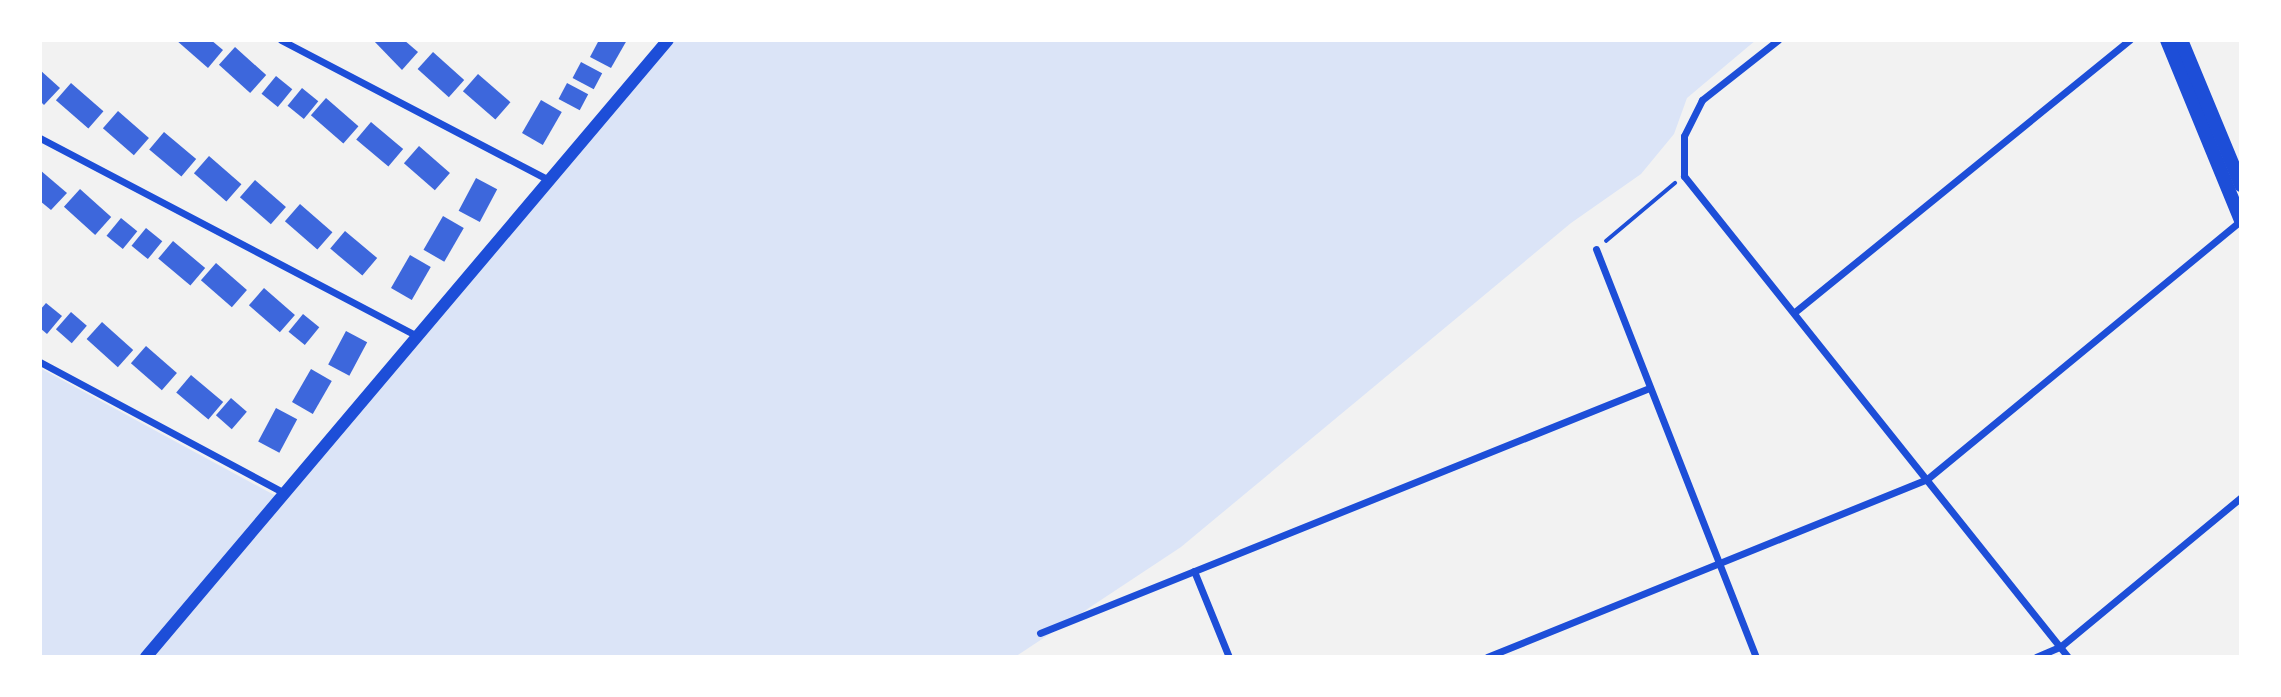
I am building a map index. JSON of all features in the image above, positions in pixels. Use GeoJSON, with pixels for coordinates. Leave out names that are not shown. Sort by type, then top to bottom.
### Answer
{"type":"FeatureCollection","features":[{"type":"Feature","properties":{"kind":"main road"},"geometry":{"type":"LineString","coordinates":[[2167,40],[2241,220]]}},
{"type":"Feature","properties":{"kind":"main road"},"geometry":{"type":"LineString","coordinates":[[2181,40],[2241,185]]}},
{"type":"Feature","properties":{"kind":"street"},"geometry":{"type":"LineString","coordinates":[[281,40],[550,180]]}},
{"type":"Feature","properties":{"kind":"street"},"geometry":{"type":"LineString","coordinates":[[146,657],[668,40]]}},
{"type":"Feature","properties":{"kind":"street"},"geometry":{"type":"LineString","coordinates":[[1778,40],[1702,100],[1684,136],[1684,176],[1796,311],[1926,480],[2068,657]]}},
{"type":"Feature","properties":{"kind":"street"},"geometry":{"type":"LineString","coordinates":[[1796,311],[2130,40]]}},
{"type":"Feature","properties":{"kind":"street"},"geometry":{"type":"LineString","coordinates":[[40,138],[417,336]]}},
{"type":"Feature","properties":{"kind":"street"},"geometry":{"type":"LineString","coordinates":[[1488,657],[1926,480],[2241,220]]}},
{"type":"Feature","properties":{"kind":"street"},"geometry":{"type":"LineString","coordinates":[[1596,248],[1647,389],[1756,657]]}},
{"type":"Feature","properties":{"kind":"street"},"geometry":{"type":"LineString","coordinates":[[40,362],[284,493]]}},
{"type":"Feature","properties":{"kind":"street"},"geometry":{"type":"LineString","coordinates":[[1040,633],[1647,389]]}},
{"type":"Feature","properties":{"kind":"street"},"geometry":{"type":"LineString","coordinates":[[2036,657],[2060,647],[2241,497]]}},
{"type":"Feature","properties":{"kind":"street"},"geometry":{"type":"LineString","coordinates":[[1194,570],[1229,657]]}},
{"type":"Feature","properties":{"kind":"path"},"geometry":{"type":"LineString","coordinates":[[1596,248],[1684,176]]}},
{"type":"Feature","properties":{"kind":"shaded area"},"geometry":{"type":"Polygon","coordinates":[[[669,40],[1756,40],[1687,98],[1674,134],[1641,174],[1571,223],[1181,547],[1015,657],[148,657],[669,40]]]}},
{"type":"Feature","properties":{"kind":"shaded area"},"geometry":{"type":"Polygon","coordinates":[[[40,368],[276,496],[139,657],[40,657],[40,368]]]}},
{"type":"Feature","properties":{"kind":"building"},"geometry":{"type":"Polygon","coordinates":[[[176,40],[211,40],[223,50],[208,68],[176,40]]]}},
{"type":"Feature","properties":{"kind":"building"},"geometry":{"type":"Polygon","coordinates":[[[373,40],[404,40],[418,52],[402,70],[373,40]]]}},
{"type":"Feature","properties":{"kind":"building"},"geometry":{"type":"Polygon","coordinates":[[[599,40],[627,40],[611,68],[590,57],[599,40]]]}},
{"type":"Feature","properties":{"kind":"building"},"geometry":{"type":"Polygon","coordinates":[[[235,47],[266,75],[250,93],[219,65],[235,47]]]}},
{"type":"Feature","properties":{"kind":"building"},"geometry":{"type":"Polygon","coordinates":[[[433,52],[464,80],[449,97],[418,69],[433,52]]]}},
{"type":"Feature","properties":{"kind":"building"},"geometry":{"type":"Polygon","coordinates":[[[581,62],[602,73],[594,89],[573,78],[581,62]]]}},
{"type":"Feature","properties":{"kind":"building"},"geometry":{"type":"Polygon","coordinates":[[[40,70],[60,88],[44,105],[40,101],[40,70]]]}},
{"type":"Feature","properties":{"kind":"building"},"geometry":{"type":"Polygon","coordinates":[[[478,74],[510,102],[495,120],[463,91],[478,74]]]}},
{"type":"Feature","properties":{"kind":"building"},"geometry":{"type":"Polygon","coordinates":[[[276,76],[292,89],[278,107],[262,94],[276,76]]]}},
{"type":"Feature","properties":{"kind":"building"},"geometry":{"type":"Polygon","coordinates":[[[71,83],[103,111],[88,129],[56,100],[71,83]]]}},
{"type":"Feature","properties":{"kind":"building"},"geometry":{"type":"Polygon","coordinates":[[[567,83],[588,94],[580,110],[559,99],[567,83]]]}},
{"type":"Feature","properties":{"kind":"building"},"geometry":{"type":"Polygon","coordinates":[[[302,88],[318,101],[304,119],[288,106],[302,88]]]}},
{"type":"Feature","properties":{"kind":"building"},"geometry":{"type":"Polygon","coordinates":[[[326,98],[358,126],[343,144],[311,115],[326,98]]]}},
{"type":"Feature","properties":{"kind":"building"},"geometry":{"type":"Polygon","coordinates":[[[541,100],[562,112],[543,145],[522,133],[541,100]]]}},
{"type":"Feature","properties":{"kind":"building"},"geometry":{"type":"Polygon","coordinates":[[[118,111],[149,138],[134,155],[103,128],[118,111]]]}},
{"type":"Feature","properties":{"kind":"building"},"geometry":{"type":"Polygon","coordinates":[[[371,122],[403,149],[388,167],[356,140],[371,122]]]}},
{"type":"Feature","properties":{"kind":"building"},"geometry":{"type":"Polygon","coordinates":[[[164,132],[196,159],[181,177],[149,150],[164,132]]]}},
{"type":"Feature","properties":{"kind":"building"},"geometry":{"type":"Polygon","coordinates":[[[419,146],[450,173],[435,190],[404,163],[419,146]]]}},
{"type":"Feature","properties":{"kind":"building"},"geometry":{"type":"Polygon","coordinates":[[[209,156],[241,184],[226,202],[194,173],[209,156]]]}},
{"type":"Feature","properties":{"kind":"building"},"geometry":{"type":"Polygon","coordinates":[[[40,170],[67,193],[51,210],[40,201],[40,170]]]}},
{"type":"Feature","properties":{"kind":"building"},"geometry":{"type":"Polygon","coordinates":[[[476,178],[497,189],[480,222],[459,211],[476,178]]]}},
{"type":"Feature","properties":{"kind":"building"},"geometry":{"type":"Polygon","coordinates":[[[255,180],[286,207],[271,224],[240,197],[255,180]]]}},
{"type":"Feature","properties":{"kind":"building"},"geometry":{"type":"Polygon","coordinates":[[[80,189],[111,217],[95,235],[64,207],[80,189]]]}},
{"type":"Feature","properties":{"kind":"building"},"geometry":{"type":"Polygon","coordinates":[[[300,204],[332,232],[317,250],[285,221],[300,204]]]}},
{"type":"Feature","properties":{"kind":"building"},"geometry":{"type":"Polygon","coordinates":[[[443,216],[464,228],[444,262],[424,250],[443,216]]]}},
{"type":"Feature","properties":{"kind":"building"},"geometry":{"type":"Polygon","coordinates":[[[121,218],[137,231],[123,249],[107,236],[121,218]]]}},
{"type":"Feature","properties":{"kind":"building"},"geometry":{"type":"Polygon","coordinates":[[[146,228],[162,241],[148,259],[132,246],[146,228]]]}},
{"type":"Feature","properties":{"kind":"building"},"geometry":{"type":"Polygon","coordinates":[[[345,231],[377,258],[362,276],[330,249],[345,231]]]}},
{"type":"Feature","properties":{"kind":"building"},"geometry":{"type":"Polygon","coordinates":[[[173,241],[205,268],[190,286],[158,259],[173,241]]]}},
{"type":"Feature","properties":{"kind":"building"},"geometry":{"type":"Polygon","coordinates":[[[410,255],[431,267],[412,300],[391,288],[410,255]]]}},
{"type":"Feature","properties":{"kind":"building"},"geometry":{"type":"Polygon","coordinates":[[[216,263],[247,290],[232,307],[201,280],[216,263]]]}},
{"type":"Feature","properties":{"kind":"building"},"geometry":{"type":"Polygon","coordinates":[[[264,288],[295,315],[280,332],[249,305],[264,288]]]}},
{"type":"Feature","properties":{"kind":"building"},"geometry":{"type":"Polygon","coordinates":[[[46,303],[62,316],[47,334],[40,328],[40,310],[46,303]]]}},
{"type":"Feature","properties":{"kind":"building"},"geometry":{"type":"Polygon","coordinates":[[[71,312],[87,326],[72,343],[56,329],[71,312]]]}},
{"type":"Feature","properties":{"kind":"building"},"geometry":{"type":"Polygon","coordinates":[[[303,314],[319,327],[305,345],[289,332],[303,314]]]}},
{"type":"Feature","properties":{"kind":"building"},"geometry":{"type":"Polygon","coordinates":[[[102,322],[133,350],[118,367],[87,339],[102,322]]]}},
{"type":"Feature","properties":{"kind":"building"},"geometry":{"type":"Polygon","coordinates":[[[346,331],[367,342],[349,376],[328,365],[346,331]]]}},
{"type":"Feature","properties":{"kind":"building"},"geometry":{"type":"Polygon","coordinates":[[[146,346],[177,373],[162,390],[131,363],[146,346]]]}},
{"type":"Feature","properties":{"kind":"building"},"geometry":{"type":"Polygon","coordinates":[[[311,369],[332,381],[313,414],[292,402],[311,369]]]}},
{"type":"Feature","properties":{"kind":"building"},"geometry":{"type":"Polygon","coordinates":[[[191,375],[223,402],[208,420],[176,393],[191,375]]]}},
{"type":"Feature","properties":{"kind":"building"},"geometry":{"type":"Polygon","coordinates":[[[231,398],[247,412],[232,429],[216,415],[231,398]]]}},
{"type":"Feature","properties":{"kind":"building"},"geometry":{"type":"Polygon","coordinates":[[[276,408],[297,419],[279,453],[258,442],[276,408]]]}}]}
